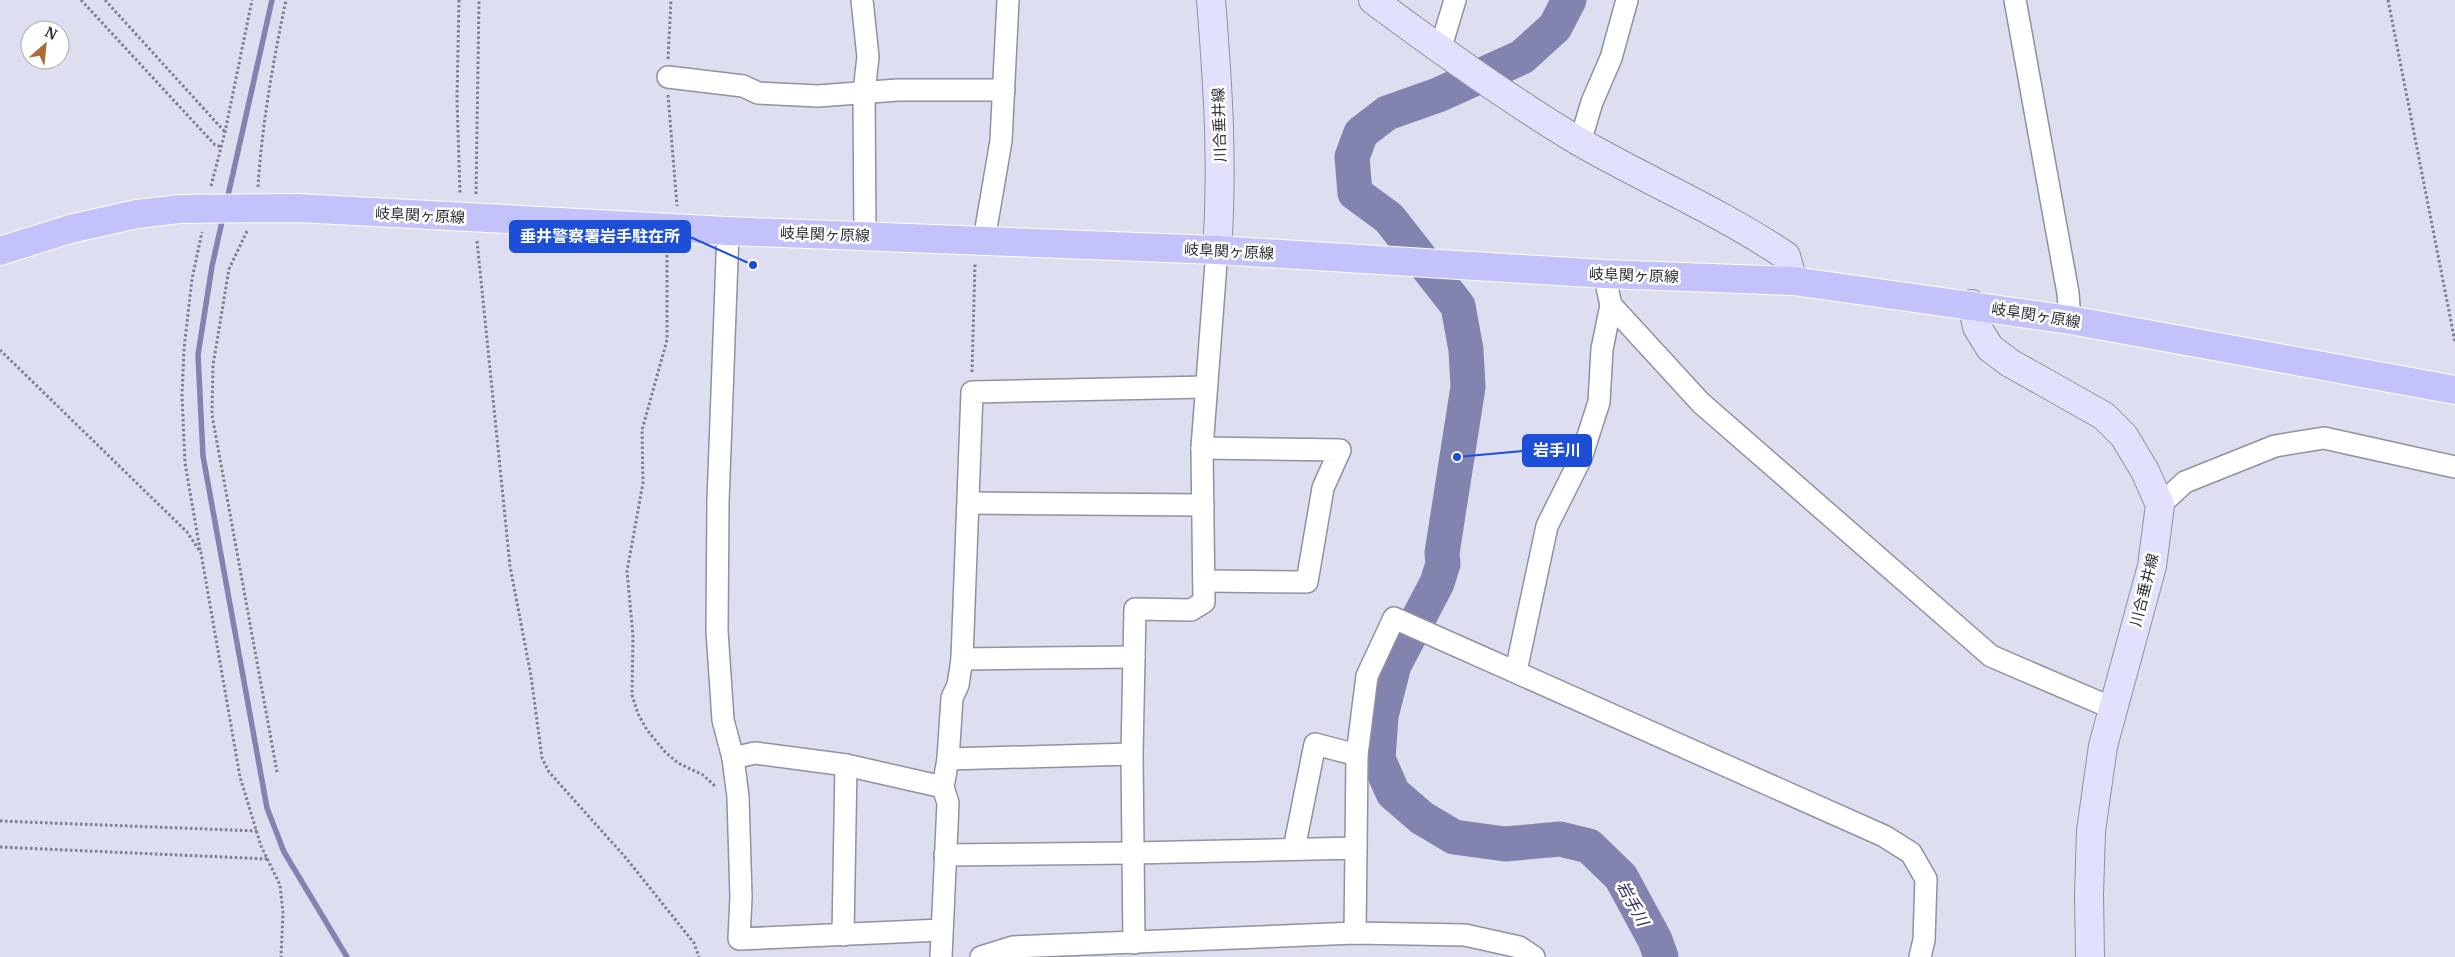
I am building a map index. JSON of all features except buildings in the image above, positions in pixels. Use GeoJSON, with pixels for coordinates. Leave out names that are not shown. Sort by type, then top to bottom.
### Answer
{"type":"FeatureCollection","features":[{"type":"Feature","properties":{"kind":"main road","name":"川合垂井線"},"geometry":{"type":"LineString","coordinates":[[1211,0],[1220,121],[1221,191],[1217,250]]}},
{"type":"Feature","properties":{"kind":"main road"},"geometry":{"type":"LineString","coordinates":[[1373,0],[1490,85],[1580,142],[1747,230],[1786,256],[1793,281]]}},
{"type":"Feature","properties":{"kind":"main road","name":"岐阜関ヶ原線"},"geometry":{"type":"LineString","coordinates":[[0,251],[70,229],[137,214],[206,208],[298,208],[728,232],[865,235],[1217,250],[1604,274],[1793,281],[1972,304],[2070,320],[2455,390]]}},
{"type":"Feature","properties":{"kind":"main road"},"geometry":{"type":"LineString","coordinates":[[1972,304],[1977,327],[1990,348],[2010,363],[2104,416],[2124,436],[2145,471],[2160,505]]}},
{"type":"Feature","properties":{"kind":"main road","name":"川合垂井線"},"geometry":{"type":"LineString","coordinates":[[2090,957],[2089,894],[2091,832],[2103,746],[2152,566],[2160,505]]}},
{"type":"Feature","properties":{"kind":"street"},"geometry":{"type":"LineString","coordinates":[[862,0],[868,57],[864,92],[865,235]]}},
{"type":"Feature","properties":{"kind":"street"},"geometry":{"type":"LineString","coordinates":[[980,240],[1001,141],[1008,0]]}},
{"type":"Feature","properties":{"kind":"street"},"geometry":{"type":"LineString","coordinates":[[1445,53],[1455,0]]}},
{"type":"Feature","properties":{"kind":"street"},"geometry":{"type":"LineString","coordinates":[[1580,142],[1592,102],[1611,58],[1627,0]]}},
{"type":"Feature","properties":{"kind":"street"},"geometry":{"type":"LineString","coordinates":[[2015,0],[2068,293],[2070,320]]}},
{"type":"Feature","properties":{"kind":"street"},"geometry":{"type":"LineString","coordinates":[[668,77],[743,86],[758,93],[818,96],[864,92],[1004,90]]}},
{"type":"Feature","properties":{"kind":"street"},"geometry":{"type":"LineString","coordinates":[[728,232],[718,502],[717,631],[723,720],[732,758],[738,797],[741,897],[739,939],[941,930]]}},
{"type":"Feature","properties":{"kind":"street"},"geometry":{"type":"LineString","coordinates":[[1134,943],[1132,754],[1135,609],[1191,610],[1204,602],[1202,448],[1217,250]]}},
{"type":"Feature","properties":{"kind":"street"},"geometry":{"type":"LineString","coordinates":[[1516,672],[1547,526],[1581,458],[1599,402],[1602,349],[1611,305],[1604,274]]}},
{"type":"Feature","properties":{"kind":"street"},"geometry":{"type":"LineString","coordinates":[[1611,305],[1701,404],[1991,656],[2112,708]]}},
{"type":"Feature","properties":{"kind":"street"},"geometry":{"type":"LineString","coordinates":[[941,957],[948,803],[942,788],[948,759],[952,698],[958,685],[962,659],[972,392],[1206,387]]}},
{"type":"Feature","properties":{"kind":"street"},"geometry":{"type":"LineString","coordinates":[[2160,505],[2186,482],[2275,446],[2324,438],[2455,467]]}},
{"type":"Feature","properties":{"kind":"street"},"geometry":{"type":"LineString","coordinates":[[1202,448],[1340,450],[1323,488],[1307,582],[1204,581]]}},
{"type":"Feature","properties":{"kind":"street"},"geometry":{"type":"LineString","coordinates":[[969,503],[1203,505]]}},
{"type":"Feature","properties":{"kind":"street"},"geometry":{"type":"LineString","coordinates":[[1355,933],[1357,755],[1367,676],[1394,618],[1884,836],[1911,853],[1926,879],[1924,940],[1920,957]]}},
{"type":"Feature","properties":{"kind":"street"},"geometry":{"type":"LineString","coordinates":[[962,659],[1134,657]]}},
{"type":"Feature","properties":{"kind":"street"},"geometry":{"type":"LineString","coordinates":[[1294,849],[1315,744],[1357,755]]}},
{"type":"Feature","properties":{"kind":"street"},"geometry":{"type":"LineString","coordinates":[[732,758],[755,753],[846,765],[942,788]]}},
{"type":"Feature","properties":{"kind":"street"},"geometry":{"type":"LineString","coordinates":[[948,759],[1132,754]]}},
{"type":"Feature","properties":{"kind":"street"},"geometry":{"type":"LineString","coordinates":[[843,935],[846,765]]}},
{"type":"Feature","properties":{"kind":"street"},"geometry":{"type":"LineString","coordinates":[[945,855],[1133,854],[1356,848]]}},
{"type":"Feature","properties":{"kind":"street"},"geometry":{"type":"LineString","coordinates":[[981,957],[1013,947],[1355,933],[1465,935],[1519,947],[1534,957]]}},
{"type":"Feature","properties":{"kind":"path"},"geometry":{"type":"LineString","coordinates":[[81,0],[215,145],[222,147]]}},
{"type":"Feature","properties":{"kind":"path"},"geometry":{"type":"LineString","coordinates":[[105,0],[225,132]]}},
{"type":"Feature","properties":{"kind":"path"},"geometry":{"type":"LineString","coordinates":[[252,0],[222,147],[206,208],[200,250],[192,280],[184,349],[182,396],[185,463],[240,777],[257,831],[280,885],[283,913],[281,957]]}},
{"type":"Feature","properties":{"kind":"path"},"geometry":{"type":"LineString","coordinates":[[277,772],[212,415],[213,365],[229,269],[251,208],[272,69],[286,0]]}},
{"type":"Feature","properties":{"kind":"path"},"geometry":{"type":"LineString","coordinates":[[459,0],[457,99],[468,217],[510,566],[531,676],[542,758],[549,772],[626,858],[694,943],[699,957]]}},
{"type":"Feature","properties":{"kind":"path"},"geometry":{"type":"LineString","coordinates":[[468,217],[479,0]]}},
{"type":"Feature","properties":{"kind":"path"},"geometry":{"type":"LineString","coordinates":[[671,0],[668,77],[678,204],[668,228],[667,340],[642,430],[643,483],[627,571],[633,636],[632,695],[638,714],[647,730],[666,752],[678,763],[703,775],[720,793],[738,797]]}},
{"type":"Feature","properties":{"kind":"path"},"geometry":{"type":"LineString","coordinates":[[2388,0],[2455,342]]}},
{"type":"Feature","properties":{"kind":"path"},"geometry":{"type":"LineString","coordinates":[[972,392],[980,240]]}},
{"type":"Feature","properties":{"kind":"path"},"geometry":{"type":"LineString","coordinates":[[0,350],[187,532],[201,553]]}},
{"type":"Feature","properties":{"kind":"path"},"geometry":{"type":"LineString","coordinates":[[0,821],[257,831]]}},
{"type":"Feature","properties":{"kind":"path"},"geometry":{"type":"LineString","coordinates":[[0,848],[268,859]]}},
{"type":"Feature","properties":{"kind":"waterway"},"geometry":{"type":"LineString","coordinates":[[227,200],[272,0]]}},
{"type":"Feature","properties":{"kind":"waterway","name":"岩手川"},"geometry":{"type":"LineString","coordinates":[[1569,0],[1555,27],[1522,57],[1438,95],[1387,113],[1361,133],[1352,157],[1355,193],[1389,218],[1458,306],[1466,350],[1468,387],[1442,553],[1443,564],[1437,583],[1394,665],[1381,716],[1378,759],[1393,793],[1422,818],[1454,837],[1505,844],[1560,839],[1589,846],[1621,877],[1655,940],[1661,957]]}},
{"type":"Feature","properties":{"kind":"waterway"},"geometry":{"type":"LineString","coordinates":[[223,217],[212,266],[198,355],[203,456],[267,808],[284,852],[347,957]]}},
{"type":"Feature","properties":{"kind":"place","name":"垂井警察署岩手駐在所"},"geometry":{"type":"Point","coordinates":[753,265]}},
{"type":"Feature","properties":{"kind":"place","name":"岩手川"},"geometry":{"type":"Point","coordinates":[1457,457]}}]}
